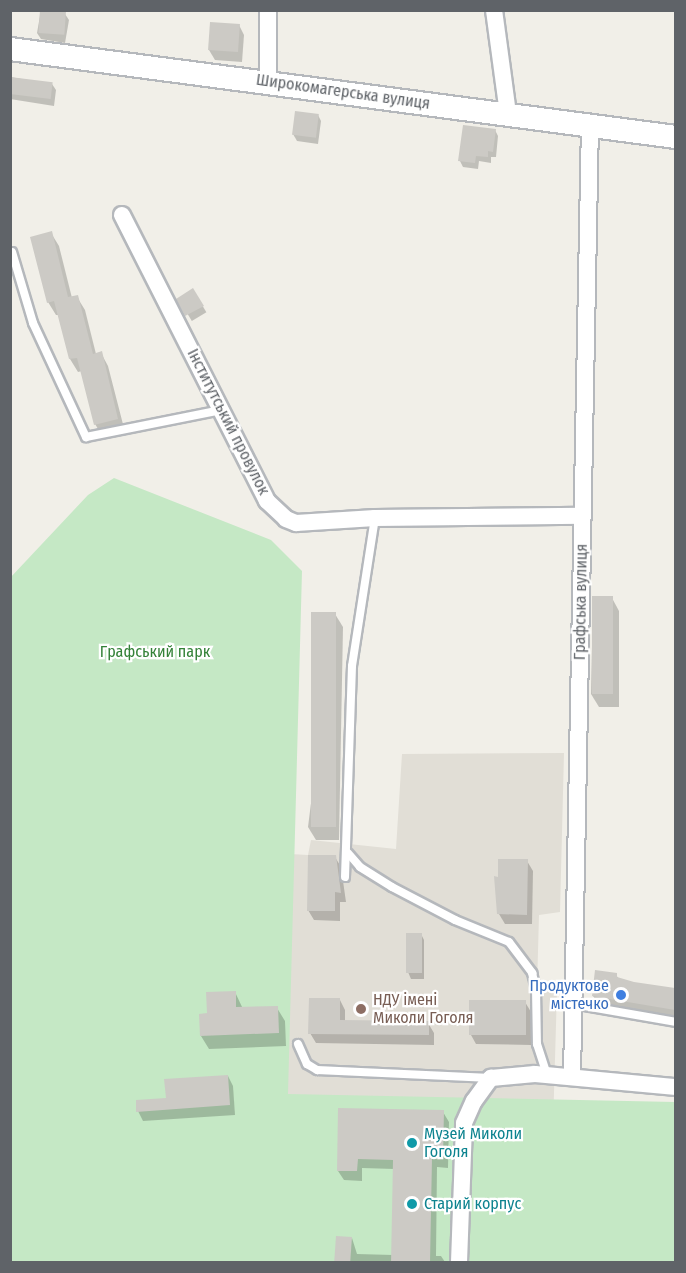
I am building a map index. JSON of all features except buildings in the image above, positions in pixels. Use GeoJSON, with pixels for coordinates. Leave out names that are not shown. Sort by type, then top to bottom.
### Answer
{"type":"FeatureCollection","features":[{"type":"Feature","properties":{"kind":"street"},"geometry":{"type":"LineString","coordinates":[[268,10],[268,82]]}},
{"type":"Feature","properties":{"kind":"street"},"geometry":{"type":"LineString","coordinates":[[494,10],[508,114]]}},
{"type":"Feature","properties":{"kind":"street","name":"Широкомагерська вулиця"},"geometry":{"type":"LineString","coordinates":[[10,49],[675,137]]}},
{"type":"Feature","properties":{"kind":"street","name":"Графська вулиця"},"geometry":{"type":"LineString","coordinates":[[572,1077],[590,126]]}},
{"type":"Feature","properties":{"kind":"street","name":"Інститутський провулок"},"geometry":{"type":"LineString","coordinates":[[122,215],[267,501],[286,519],[296,522],[375,518],[583,516]]}},
{"type":"Feature","properties":{"kind":"street"},"geometry":{"type":"LineString","coordinates":[[459,1263],[464,1123],[474,1101],[491,1078],[547,1075],[675,1087]]}},
{"type":"Feature","properties":{"kind":"lane"},"geometry":{"type":"LineString","coordinates":[[12,252],[33,323],[86,437],[222,410]]}},
{"type":"Feature","properties":{"kind":"lane"},"geometry":{"type":"LineString","coordinates":[[345,877],[348,853],[352,666],[375,518]]}},
{"type":"Feature","properties":{"kind":"lane"},"geometry":{"type":"LineString","coordinates":[[348,853],[360,867],[392,887],[455,920],[509,942],[532,973],[536,989],[537,1044],[547,1075]]}},
{"type":"Feature","properties":{"kind":"lane"},"geometry":{"type":"LineString","coordinates":[[573,1004],[675,1022]]}},
{"type":"Feature","properties":{"kind":"lane"},"geometry":{"type":"LineString","coordinates":[[298,1044],[307,1064],[317,1070],[491,1078]]}},
{"type":"Feature","properties":{"kind":"shaded area","name":"НДУ імені Миколи Гоголя"},"geometry":{"type":"Polygon","coordinates":[[[564,753],[560,912],[539,915],[537,988],[557,991],[549,1262],[11,1262],[10,1027],[254,852],[308,855],[311,840],[396,849],[402,754],[564,753]]]}},
{"type":"Feature","properties":{"kind":"green space","name":"Графський парк"},"geometry":{"type":"Polygon","coordinates":[[[114,478],[271,540],[302,571],[288,1094],[675,1102],[675,1262],[11,1262],[10,578],[88,495],[114,478]]]}},
{"type":"Feature","properties":{"kind":"place","name":"Продуктове містечко"},"geometry":{"type":"Point","coordinates":[621,995]}},
{"type":"Feature","properties":{"kind":"place","name":"НДУ імені Миколи Гоголя"},"geometry":{"type":"Point","coordinates":[361,1009]}},
{"type":"Feature","properties":{"kind":"place","name":"Музей Миколи Гоголя"},"geometry":{"type":"Point","coordinates":[412,1143]}},
{"type":"Feature","properties":{"kind":"place","name":"Старий корпус"},"geometry":{"type":"Point","coordinates":[412,1204]}}]}
